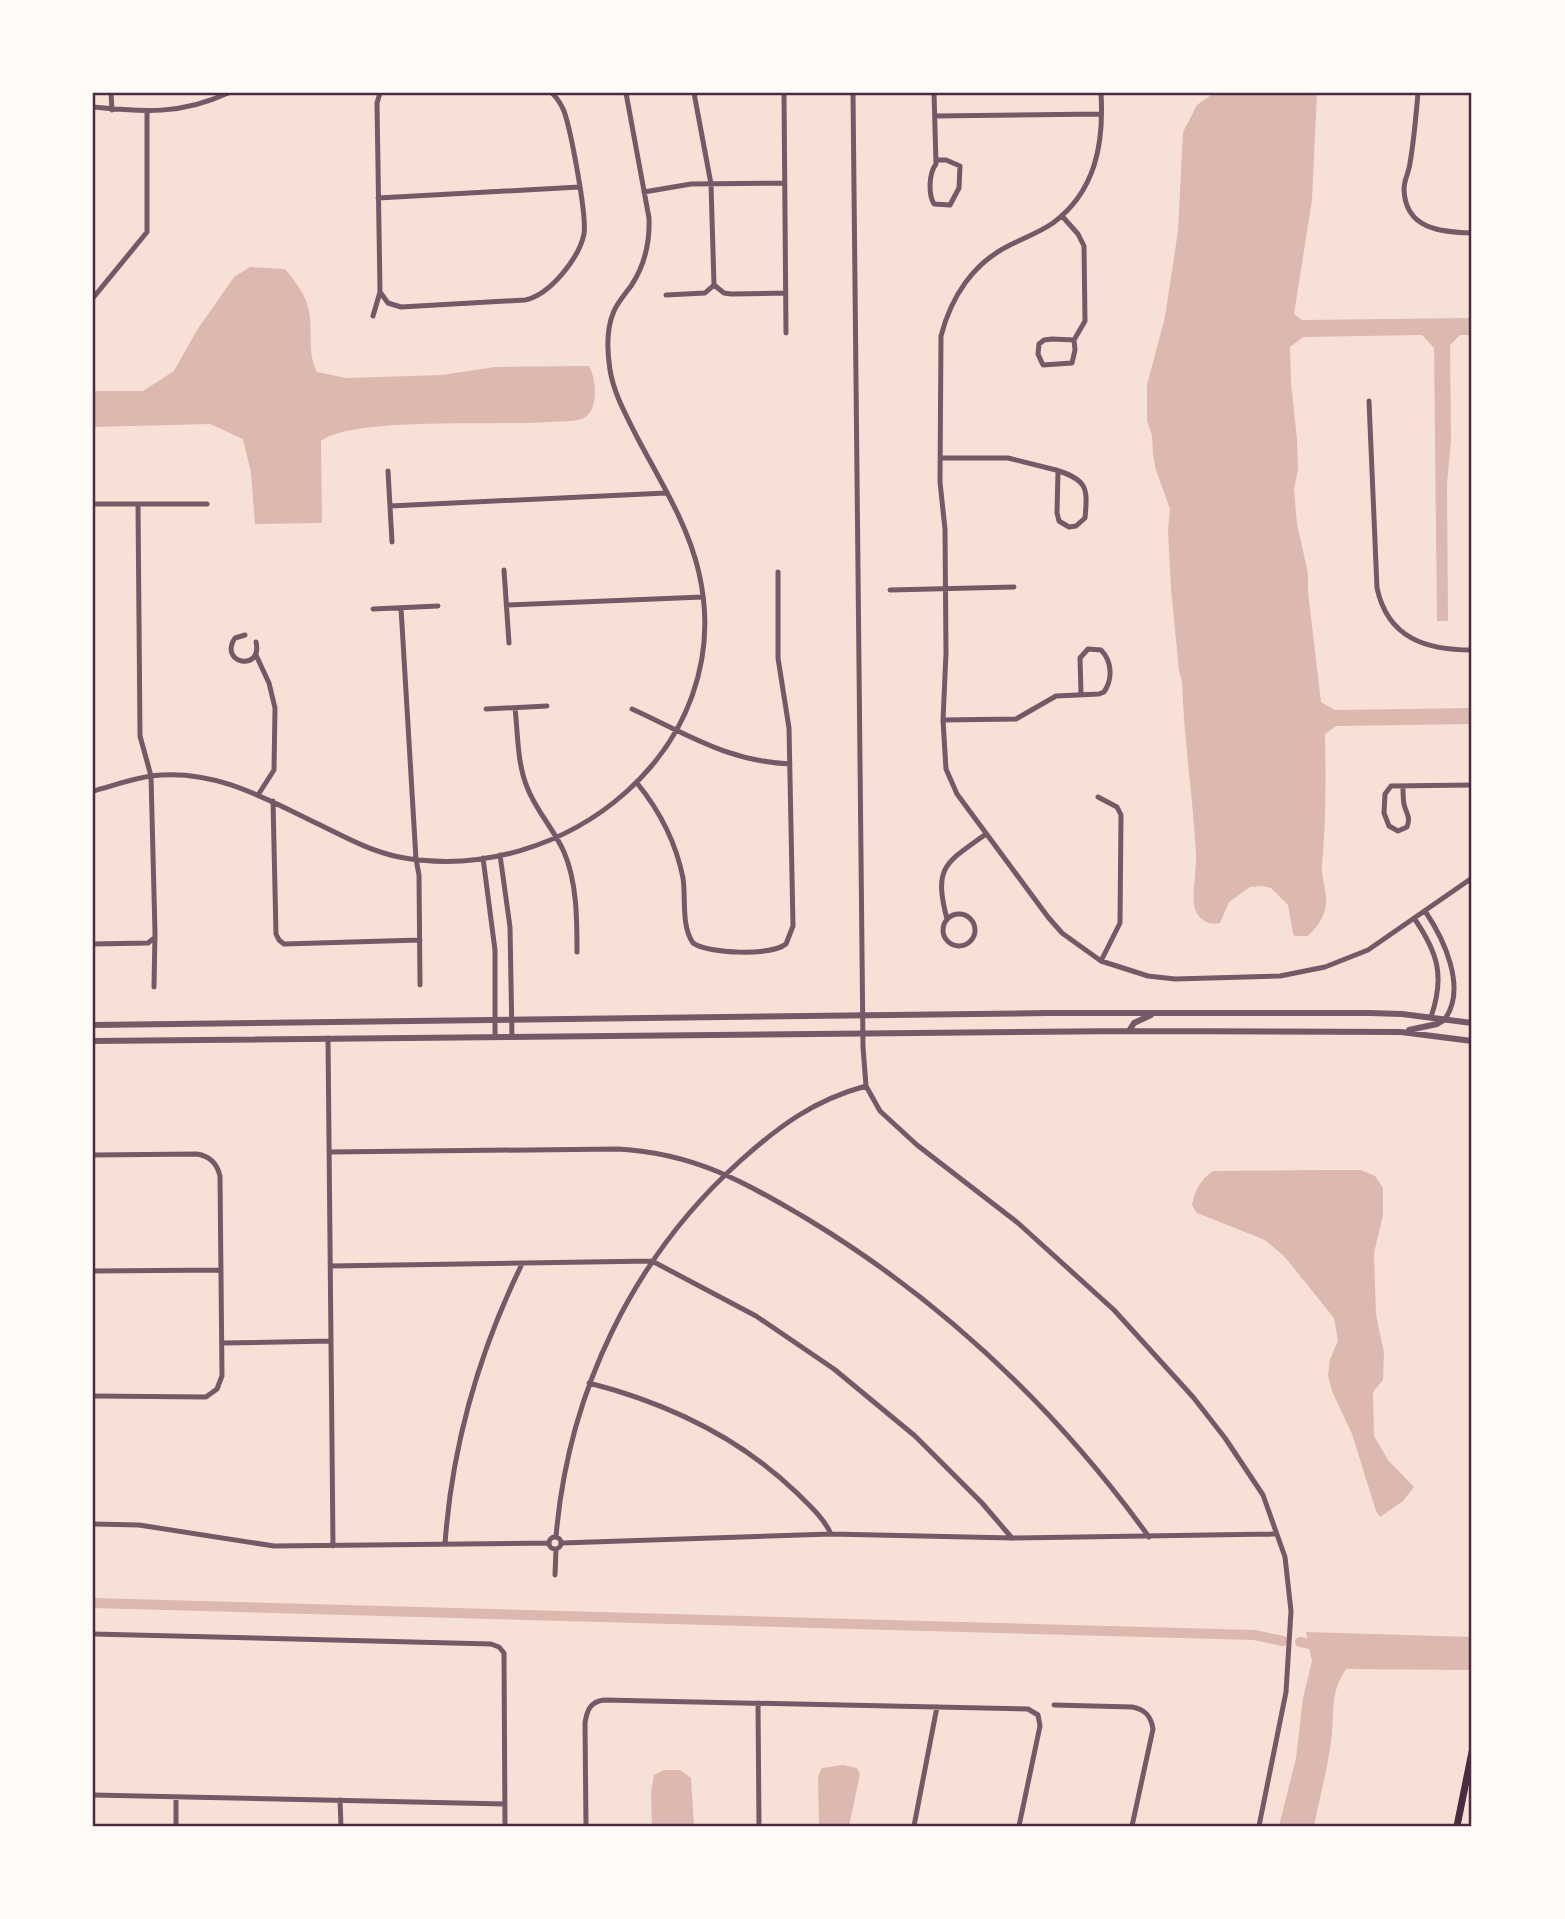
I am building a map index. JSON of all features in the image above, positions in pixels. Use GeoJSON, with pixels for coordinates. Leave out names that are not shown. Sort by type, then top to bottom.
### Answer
{"type":"FeatureCollection","features":[{"type":"Feature","properties":{"kind":"main road"},"geometry":{"type":"LineString","coordinates":[[1457,1826],[1472,1752]]}},
{"type":"Feature","properties":{"kind":"street"},"geometry":{"type":"LineString","coordinates":[[111,93],[112,110]]}},
{"type":"Feature","properties":{"kind":"street"},"geometry":{"type":"LineString","coordinates":[[93,107],[146,112],[184,108],[228,93]]}},
{"type":"Feature","properties":{"kind":"street"},"geometry":{"type":"LineString","coordinates":[[373,316],[380,292],[377,103],[380,93]]}},
{"type":"Feature","properties":{"kind":"street"},"geometry":{"type":"LineString","coordinates":[[380,292],[388,303],[401,307],[525,300],[539,296],[550,287],[582,240],[584,220],[565,113],[552,93]]}},
{"type":"Feature","properties":{"kind":"street"},"geometry":{"type":"LineString","coordinates":[[93,791],[152,776],[183,775],[207,778],[230,783],[274,801],[373,851],[441,861],[500,855],[556,837],[598,814],[637,783],[654,764],[677,729],[693,694],[703,646],[703,597],[692,547],[620,403],[614,388],[608,355],[609,326],[613,314],[638,274],[648,247],[649,218],[626,93]]}},
{"type":"Feature","properties":{"kind":"street"},"geometry":{"type":"LineString","coordinates":[[695,93],[711,184],[714,285],[724,293],[731,294],[786,293]]}},
{"type":"Feature","properties":{"kind":"street"},"geometry":{"type":"LineString","coordinates":[[784,93],[786,332]]}},
{"type":"Feature","properties":{"kind":"street"},"geometry":{"type":"LineString","coordinates":[[853,93],[863,1033],[866,1086],[876,1105],[891,1122],[1058,1256],[1114,1310],[1193,1397],[1263,1495],[1287,1568],[1291,1611],[1286,1692],[1259,1826]]}},
{"type":"Feature","properties":{"kind":"street"},"geometry":{"type":"LineString","coordinates":[[934,93],[936,164],[932,170],[930,198],[934,204],[950,205],[959,188],[960,166],[946,160],[936,160]]}},
{"type":"Feature","properties":{"kind":"street"},"geometry":{"type":"LineString","coordinates":[[1101,93],[1100,146],[1090,177],[1073,204],[1062,216],[1037,233],[1007,246],[987,260],[969,277],[945,320],[939,353],[940,458],[946,589],[944,755],[950,782],[1062,933],[1083,951],[1134,974],[1161,978],[1280,976],[1325,967],[1368,950],[1472,878]]}},
{"type":"Feature","properties":{"kind":"street"},"geometry":{"type":"LineString","coordinates":[[1418,93],[1404,189],[1407,203],[1413,215],[1430,229],[1472,233]]}},
{"type":"Feature","properties":{"kind":"street"},"geometry":{"type":"LineString","coordinates":[[93,298],[147,232],[146,112]]}},
{"type":"Feature","properties":{"kind":"street"},"geometry":{"type":"LineString","coordinates":[[934,116],[1101,114]]}},
{"type":"Feature","properties":{"kind":"street"},"geometry":{"type":"LineString","coordinates":[[644,192],[683,185],[785,183]]}},
{"type":"Feature","properties":{"kind":"street"},"geometry":{"type":"LineString","coordinates":[[378,198],[579,187]]}},
{"type":"Feature","properties":{"kind":"street"},"geometry":{"type":"LineString","coordinates":[[1062,216],[1078,234],[1084,246],[1084,321],[1074,341],[1072,363],[1043,365],[1040,361],[1039,344],[1044,340],[1074,341]]}},
{"type":"Feature","properties":{"kind":"street"},"geometry":{"type":"LineString","coordinates":[[666,295],[705,293],[714,285]]}},
{"type":"Feature","properties":{"kind":"street"},"geometry":{"type":"LineString","coordinates":[[1369,401],[1377,588],[1382,607],[1407,636],[1418,642],[1436,648],[1472,650]]}},
{"type":"Feature","properties":{"kind":"street"},"geometry":{"type":"LineString","coordinates":[[940,458],[1008,458],[1058,471],[1074,476],[1085,486],[1087,495],[1085,519],[1076,526],[1069,527],[1059,521],[1058,471]]}},
{"type":"Feature","properties":{"kind":"street"},"geometry":{"type":"LineString","coordinates":[[388,471],[391,542]]}},
{"type":"Feature","properties":{"kind":"street"},"geometry":{"type":"LineString","coordinates":[[390,506],[666,493]]}},
{"type":"Feature","properties":{"kind":"street"},"geometry":{"type":"LineString","coordinates":[[93,504],[206,504]]}},
{"type":"Feature","properties":{"kind":"street"},"geometry":{"type":"LineString","coordinates":[[138,504],[140,736],[152,776],[154,987]]}},
{"type":"Feature","properties":{"kind":"street"},"geometry":{"type":"LineString","coordinates":[[504,570],[509,643]]}},
{"type":"Feature","properties":{"kind":"street"},"geometry":{"type":"LineString","coordinates":[[637,783],[656,809],[676,852],[682,875],[689,937],[699,947],[709,950],[768,952],[786,944],[793,926],[790,764],[789,728],[778,658],[778,572]]}},
{"type":"Feature","properties":{"kind":"street"},"geometry":{"type":"LineString","coordinates":[[890,590],[1014,587]]}},
{"type":"Feature","properties":{"kind":"street"},"geometry":{"type":"LineString","coordinates":[[506,605],[703,597]]}},
{"type":"Feature","properties":{"kind":"street"},"geometry":{"type":"LineString","coordinates":[[373,609],[438,606]]}},
{"type":"Feature","properties":{"kind":"street"},"geometry":{"type":"LineString","coordinates":[[401,608],[419,875],[420,985]]}},
{"type":"Feature","properties":{"kind":"street"},"geometry":{"type":"LineString","coordinates":[[245,635],[239,636],[233,642],[232,654],[237,660],[245,662],[256,655]]}},
{"type":"Feature","properties":{"kind":"street"},"geometry":{"type":"LineString","coordinates":[[256,642],[256,655],[269,683],[275,708],[274,770],[258,794]]}},
{"type":"Feature","properties":{"kind":"street"},"geometry":{"type":"LineString","coordinates":[[943,720],[1016,719],[1049,698],[1099,694],[1107,687],[1110,678],[1108,657],[1101,650],[1088,649],[1082,653],[1081,694]]}},
{"type":"Feature","properties":{"kind":"street"},"geometry":{"type":"LineString","coordinates":[[486,709],[547,706]]}},
{"type":"Feature","properties":{"kind":"street"},"geometry":{"type":"LineString","coordinates":[[515,708],[519,753],[527,787],[535,806],[565,854],[575,904],[577,952]]}},
{"type":"Feature","properties":{"kind":"street"},"geometry":{"type":"LineString","coordinates":[[632,709],[734,756],[790,764]]}},
{"type":"Feature","properties":{"kind":"street"},"geometry":{"type":"LineString","coordinates":[[1403,786],[1404,806],[1409,820],[1407,827],[1398,831],[1389,826],[1384,813],[1385,793],[1391,786],[1472,785]]}},
{"type":"Feature","properties":{"kind":"street"},"geometry":{"type":"LineString","coordinates":[[1098,797],[1117,807],[1121,815],[1121,916],[1101,961]]}},
{"type":"Feature","properties":{"kind":"street"},"geometry":{"type":"LineString","coordinates":[[274,801],[276,934],[279,940],[284,944],[420,940]]}},
{"type":"Feature","properties":{"kind":"street"},"geometry":{"type":"LineString","coordinates":[[947,919],[960,914],[972,919],[975,932],[971,940],[964,945],[950,943],[943,932],[947,919],[943,903],[943,870],[951,859],[986,834]]}},
{"type":"Feature","properties":{"kind":"street"},"geometry":{"type":"LineString","coordinates":[[500,855],[510,928],[512,1037]]}},
{"type":"Feature","properties":{"kind":"street"},"geometry":{"type":"LineString","coordinates":[[482,858],[495,950],[495,1037]]}},
{"type":"Feature","properties":{"kind":"street"},"geometry":{"type":"LineString","coordinates":[[1401,1032],[1430,1026],[1445,1019],[1454,1004],[1454,987],[1448,957],[1440,936],[1425,911]]}},
{"type":"Feature","properties":{"kind":"street"},"geometry":{"type":"LineString","coordinates":[[1414,918],[1431,942],[1438,972],[1438,996],[1431,1017]]}},
{"type":"Feature","properties":{"kind":"street"},"geometry":{"type":"LineString","coordinates":[[93,944],[148,943],[153,939]]}},
{"type":"Feature","properties":{"kind":"street"},"geometry":{"type":"LineString","coordinates":[[1129,1031],[1141,1019],[1156,1013]]}},
{"type":"Feature","properties":{"kind":"street"},"geometry":{"type":"LineString","coordinates":[[93,1025],[1156,1013],[1369,1013],[1472,1023]]}},
{"type":"Feature","properties":{"kind":"street"},"geometry":{"type":"LineString","coordinates":[[93,1041],[1129,1031],[1401,1032],[1472,1041]]}},
{"type":"Feature","properties":{"kind":"street"},"geometry":{"type":"LineString","coordinates":[[328,1038],[333,1546]]}},
{"type":"Feature","properties":{"kind":"street"},"geometry":{"type":"LineString","coordinates":[[556,1537],[571,1441],[589,1383],[617,1320],[652,1261],[690,1212],[726,1174],[775,1132],[804,1112],[840,1093],[866,1086]]}},
{"type":"Feature","properties":{"kind":"street"},"geometry":{"type":"LineString","coordinates":[[329,1152],[643,1150],[678,1156],[726,1174],[831,1233],[912,1290],[958,1327],[1013,1377],[1065,1430],[1149,1537]]}},
{"type":"Feature","properties":{"kind":"street"},"geometry":{"type":"LineString","coordinates":[[93,1156],[197,1154],[210,1158],[215,1163],[220,1176],[222,1343],[221,1383],[212,1394],[199,1398],[93,1396]]}},
{"type":"Feature","properties":{"kind":"street"},"geometry":{"type":"LineString","coordinates":[[330,1266],[652,1261],[756,1316],[834,1369],[924,1444],[1012,1538]]}},
{"type":"Feature","properties":{"kind":"street"},"geometry":{"type":"LineString","coordinates":[[446,1544],[452,1480],[467,1406],[491,1334],[522,1265]]}},
{"type":"Feature","properties":{"kind":"street"},"geometry":{"type":"LineString","coordinates":[[93,1271],[221,1270]]}},
{"type":"Feature","properties":{"kind":"street"},"geometry":{"type":"LineString","coordinates":[[222,1343],[331,1341]]}},
{"type":"Feature","properties":{"kind":"street"},"geometry":{"type":"LineString","coordinates":[[589,1383],[658,1404],[713,1430],[739,1446],[788,1484],[825,1522],[831,1534]]}},
{"type":"Feature","properties":{"kind":"street"},"geometry":{"type":"LineString","coordinates":[[93,1524],[139,1525],[267,1546],[549,1543]]}},
{"type":"Feature","properties":{"kind":"street"},"geometry":{"type":"LineString","coordinates":[[555,1575],[556,1549],[562,1543],[831,1534],[1012,1538],[1277,1534]]}},
{"type":"Feature","properties":{"kind":"street"},"geometry":{"type":"LineString","coordinates":[[549,1543],[556,1537]]}},
{"type":"Feature","properties":{"kind":"street"},"geometry":{"type":"LineString","coordinates":[[556,1537],[562,1543]]}},
{"type":"Feature","properties":{"kind":"street"},"geometry":{"type":"LineString","coordinates":[[549,1543],[556,1549]]}},
{"type":"Feature","properties":{"kind":"street"},"geometry":{"type":"LineString","coordinates":[[93,1634],[491,1644],[499,1647],[504,1653],[506,1826]]}},
{"type":"Feature","properties":{"kind":"street"},"geometry":{"type":"LineString","coordinates":[[586,1826],[585,1723],[587,1712],[593,1703],[604,1700],[1028,1709],[1038,1715],[1040,1726],[1019,1826]]}},
{"type":"Feature","properties":{"kind":"street"},"geometry":{"type":"LineString","coordinates":[[758,1703],[759,1826]]}},
{"type":"Feature","properties":{"kind":"street"},"geometry":{"type":"LineString","coordinates":[[1054,1705],[1132,1707],[1149,1716],[1153,1729],[1132,1826]]}},
{"type":"Feature","properties":{"kind":"street"},"geometry":{"type":"LineString","coordinates":[[914,1826],[937,1707]]}},
{"type":"Feature","properties":{"kind":"street"},"geometry":{"type":"LineString","coordinates":[[93,1795],[505,1804]]}},
{"type":"Feature","properties":{"kind":"street"},"geometry":{"type":"LineString","coordinates":[[176,1797],[176,1826]]}},
{"type":"Feature","properties":{"kind":"street"},"geometry":{"type":"LineString","coordinates":[[340,1800],[341,1826]]}},
{"type":"Feature","properties":{"kind":"shaded area"},"geometry":{"type":"Polygon","coordinates":[[[1214,93],[1317,93],[1312,200],[1294,314],[1302,320],[1472,318],[1472,335],[1460,335],[1450,345],[1448,621],[1437,621],[1434,348],[1422,335],[1303,337],[1290,347],[1297,439],[1298,470],[1294,489],[1297,524],[1308,573],[1321,702],[1335,710],[1472,708],[1472,724],[1336,726],[1325,734],[1322,871],[1326,903],[1321,921],[1308,936],[1295,936],[1288,905],[1271,888],[1250,887],[1229,902],[1220,923],[1212,924],[1202,919],[1194,903],[1196,855],[1182,682],[1171,589],[1168,530],[1170,509],[1153,455],[1152,436],[1147,420],[1147,385],[1165,317],[1178,231],[1183,132],[1197,105],[1214,93]]]}},
{"type":"Feature","properties":{"kind":"shaded area"},"geometry":{"type":"Polygon","coordinates":[[[250,267],[285,269],[300,289],[308,306],[311,350],[317,372],[346,378],[442,375],[495,367],[589,366],[595,386],[592,409],[582,419],[571,421],[394,425],[338,433],[321,441],[322,523],[255,524],[251,473],[243,439],[210,424],[93,427],[93,391],[143,391],[174,371],[197,330],[234,277],[250,267]]]}},
{"type":"Feature","properties":{"kind":"shaded area"},"geometry":{"type":"Polygon","coordinates":[[[1361,1170],[1375,1176],[1383,1188],[1383,1215],[1374,1253],[1376,1315],[1384,1352],[1383,1380],[1373,1392],[1374,1436],[1388,1460],[1414,1487],[1403,1501],[1380,1517],[1352,1434],[1332,1391],[1328,1375],[1330,1359],[1338,1341],[1334,1318],[1284,1256],[1265,1240],[1197,1213],[1192,1205],[1199,1186],[1213,1171],[1361,1170]]]}},
{"type":"Feature","properties":{"kind":"shaded area"},"geometry":{"type":"Polygon","coordinates":[[[1306,1632],[1472,1637],[1472,1670],[1346,1669],[1341,1677],[1333,1707],[1329,1756],[1314,1826],[1279,1826],[1296,1758],[1303,1698],[1312,1661],[1306,1632]]]}},
{"type":"Feature","properties":{"kind":"shaded area"},"geometry":{"type":"Polygon","coordinates":[[[843,1765],[857,1768],[860,1774],[849,1826],[819,1826],[818,1776],[822,1768],[843,1765]]]}},
{"type":"Feature","properties":{"kind":"shaded area"},"geometry":{"type":"Polygon","coordinates":[[[664,1770],[680,1770],[691,1778],[694,1826],[652,1826],[651,1792],[654,1775],[664,1770]]]}},
{"type":"Feature","properties":{"kind":"waterway"},"geometry":{"type":"LineString","coordinates":[[93,1603],[1254,1635],[1283,1641]]}},
{"type":"Feature","properties":{"kind":"waterway"},"geometry":{"type":"LineString","coordinates":[[1300,1642],[1320,1646]]}}]}
